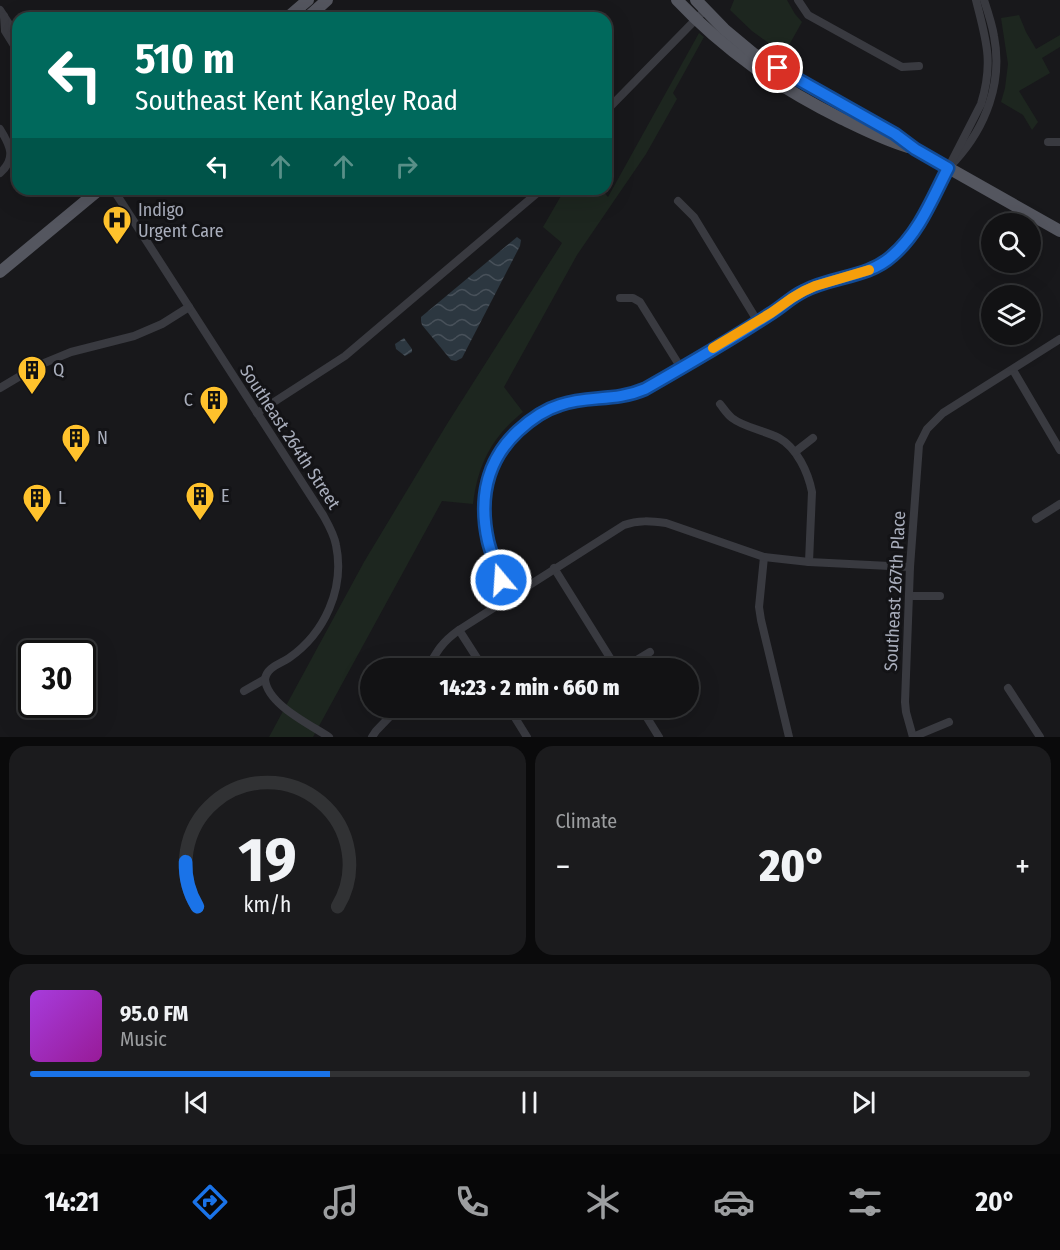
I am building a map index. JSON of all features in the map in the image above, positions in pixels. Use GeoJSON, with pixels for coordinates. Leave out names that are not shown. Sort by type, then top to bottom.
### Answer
{"type":"FeatureCollection","features":[{"type":"Feature","properties":{"kind":"main road"},"geometry":{"type":"LineString","coordinates":[[314,12],[327,0]]}},
{"type":"Feature","properties":{"kind":"main road"},"geometry":{"type":"LineString","coordinates":[[677,0],[699,10],[752,67],[813,104],[885,140],[915,149],[1060,231]]}},
{"type":"Feature","properties":{"kind":"main road"},"geometry":{"type":"LineString","coordinates":[[294,12],[307,1]]}},
{"type":"Feature","properties":{"kind":"main road"},"geometry":{"type":"LineString","coordinates":[[0,272],[93,195]]}},
{"type":"Feature","properties":{"kind":"street"},"geometry":{"type":"LineString","coordinates":[[798,0],[808,15],[902,67],[919,66]]}},
{"type":"Feature","properties":{"kind":"street"},"geometry":{"type":"LineString","coordinates":[[507,599],[488,541],[484,496],[493,465],[508,440],[531,419],[551,408],[573,401],[620,397],[645,389],[758,322],[804,291],[869,270],[892,257],[918,227],[981,104],[987,85],[987,42],[976,0]]}},
{"type":"Feature","properties":{"kind":"street"},"geometry":{"type":"LineString","coordinates":[[948,168],[967,147],[979,128],[995,86],[995,45],[984,0]]}},
{"type":"Feature","properties":{"kind":"street"},"geometry":{"type":"LineString","coordinates":[[612,104],[699,10]]}},
{"type":"Feature","properties":{"kind":"street"},"geometry":{"type":"LineString","coordinates":[[2,13],[12,29]]}},
{"type":"Feature","properties":{"kind":"street"},"geometry":{"type":"LineString","coordinates":[[2,13],[5,31],[12,42]]}},
{"type":"Feature","properties":{"kind":"street"},"geometry":{"type":"LineString","coordinates":[[0,129],[10,144],[11,150],[6,168],[0,173]]}},
{"type":"Feature","properties":{"kind":"street"},"geometry":{"type":"LineString","coordinates":[[1048,142],[1060,142]]}},
{"type":"Feature","properties":{"kind":"street","name":"Southeast 264th Street"},"geometry":{"type":"LineString","coordinates":[[117,195],[330,528],[336,543],[338,581],[332,604],[322,623],[289,658],[268,671],[265,679],[244,691]]}},
{"type":"Feature","properties":{"kind":"street"},"geometry":{"type":"LineString","coordinates":[[257,413],[345,356],[535,195]]}},
{"type":"Feature","properties":{"kind":"street"},"geometry":{"type":"LineString","coordinates":[[678,201],[694,217],[758,322]]}},
{"type":"Feature","properties":{"kind":"street"},"geometry":{"type":"LineString","coordinates":[[620,298],[633,298],[640,302],[681,368]]}},
{"type":"Feature","properties":{"kind":"street"},"geometry":{"type":"LineString","coordinates":[[0,388],[37,366],[71,352],[134,336],[162,324],[189,307]]}},
{"type":"Feature","properties":{"kind":"street"},"geometry":{"type":"LineString","coordinates":[[1060,339],[1013,370],[1060,450]]}},
{"type":"Feature","properties":{"kind":"street","name":"Southeast 267th Place"},"geometry":{"type":"LineString","coordinates":[[913,737],[905,702],[910,567],[919,445],[927,429],[943,413],[1013,370]]}},
{"type":"Feature","properties":{"kind":"street"},"geometry":{"type":"LineString","coordinates":[[720,404],[727,414],[738,422],[778,437],[795,452],[812,492],[809,562]]}},
{"type":"Feature","properties":{"kind":"street"},"geometry":{"type":"LineString","coordinates":[[795,452],[813,438]]}},
{"type":"Feature","properties":{"kind":"street"},"geometry":{"type":"LineString","coordinates":[[1036,519],[1060,504]]}},
{"type":"Feature","properties":{"kind":"street"},"geometry":{"type":"LineString","coordinates":[[433,658],[440,646],[459,630],[554,568],[624,525],[635,521],[651,520],[666,523],[764,557],[809,562],[910,567]]}},
{"type":"Feature","properties":{"kind":"street"},"geometry":{"type":"LineString","coordinates":[[764,557],[759,607],[789,737]]}},
{"type":"Feature","properties":{"kind":"street"},"geometry":{"type":"LineString","coordinates":[[554,568],[610,658]]}},
{"type":"Feature","properties":{"kind":"street"},"geometry":{"type":"LineString","coordinates":[[909,596],[940,596]]}},
{"type":"Feature","properties":{"kind":"street"},"geometry":{"type":"LineString","coordinates":[[459,630],[477,658]]}},
{"type":"Feature","properties":{"kind":"street"},"geometry":{"type":"LineString","coordinates":[[639,658],[650,651]]}},
{"type":"Feature","properties":{"kind":"street"},"geometry":{"type":"LineString","coordinates":[[265,679],[268,692],[284,708],[325,735]]}},
{"type":"Feature","properties":{"kind":"street"},"geometry":{"type":"LineString","coordinates":[[1008,688],[1040,737]]}},
{"type":"Feature","properties":{"kind":"street"},"geometry":{"type":"LineString","coordinates":[[372,737],[389,718]]}},
{"type":"Feature","properties":{"kind":"street"},"geometry":{"type":"LineString","coordinates":[[515,718],[527,737]]}},
{"type":"Feature","properties":{"kind":"street"},"geometry":{"type":"LineString","coordinates":[[647,718],[659,737]]}},
{"type":"Feature","properties":{"kind":"street"},"geometry":{"type":"LineString","coordinates":[[913,737],[948,722]]}},
{"type":"Feature","properties":{"kind":"shaded area"},"geometry":{"type":"Polygon","coordinates":[[[734,0],[787,0],[802,22],[784,54],[752,31],[730,10],[734,0]]]}},
{"type":"Feature","properties":{"kind":"shaded area"},"geometry":{"type":"Polygon","coordinates":[[[1019,15],[1036,49],[1060,35],[1060,47],[1042,58],[1050,73],[1019,91],[1038,122],[1032,130],[1023,115],[1001,102],[1008,64],[1001,18],[1019,15]]]}},
{"type":"Feature","properties":{"kind":"shaded area"},"geometry":{"type":"Polygon","coordinates":[[[699,33],[704,37],[673,93],[677,99],[646,154],[577,255],[504,387],[523,412],[503,431],[488,452],[479,476],[473,504],[442,501],[313,737],[269,737],[364,562],[447,424],[562,243],[543,227],[562,195],[606,195],[608,197],[612,195],[612,190],[699,33]]]}},
{"type":"Feature","properties":{"kind":"water"},"geometry":{"type":"Polygon","coordinates":[[[517,237],[521,240],[520,246],[462,358],[456,361],[451,360],[422,325],[421,317],[517,237]]]}},
{"type":"Feature","properties":{"kind":"water"},"geometry":{"type":"Polygon","coordinates":[[[404,338],[412,349],[412,352],[405,356],[396,349],[395,344],[404,338]]]}},
{"type":"Feature","properties":{"kind":"slow traffic"},"geometry":{"type":"LineString","coordinates":[[713,348],[804,291],[869,270]]}},
{"type":"Feature","properties":{"kind":"place","name":"Indigo Urgent Care"},"geometry":{"type":"Point","coordinates":[117,246]}},
{"type":"Feature","properties":{"kind":"place","name":"Q"},"geometry":{"type":"Point","coordinates":[32,396]}},
{"type":"Feature","properties":{"kind":"place","name":"C"},"geometry":{"type":"Point","coordinates":[214,426]}},
{"type":"Feature","properties":{"kind":"place","name":"N"},"geometry":{"type":"Point","coordinates":[76,464]}},
{"type":"Feature","properties":{"kind":"place","name":"E"},"geometry":{"type":"Point","coordinates":[200,522]}},
{"type":"Feature","properties":{"kind":"place","name":"L"},"geometry":{"type":"Point","coordinates":[37,524]}},
{"type":"Feature","properties":{"kind":"route"},"geometry":{"type":"LineString","coordinates":[[501,580],[488,541],[484,496],[488,477],[500,452],[508,440],[531,419],[560,404],[620,397],[645,389],[804,291],[882,264],[902,247],[918,227],[948,168],[915,149],[895,134],[778,68]]}}]}
